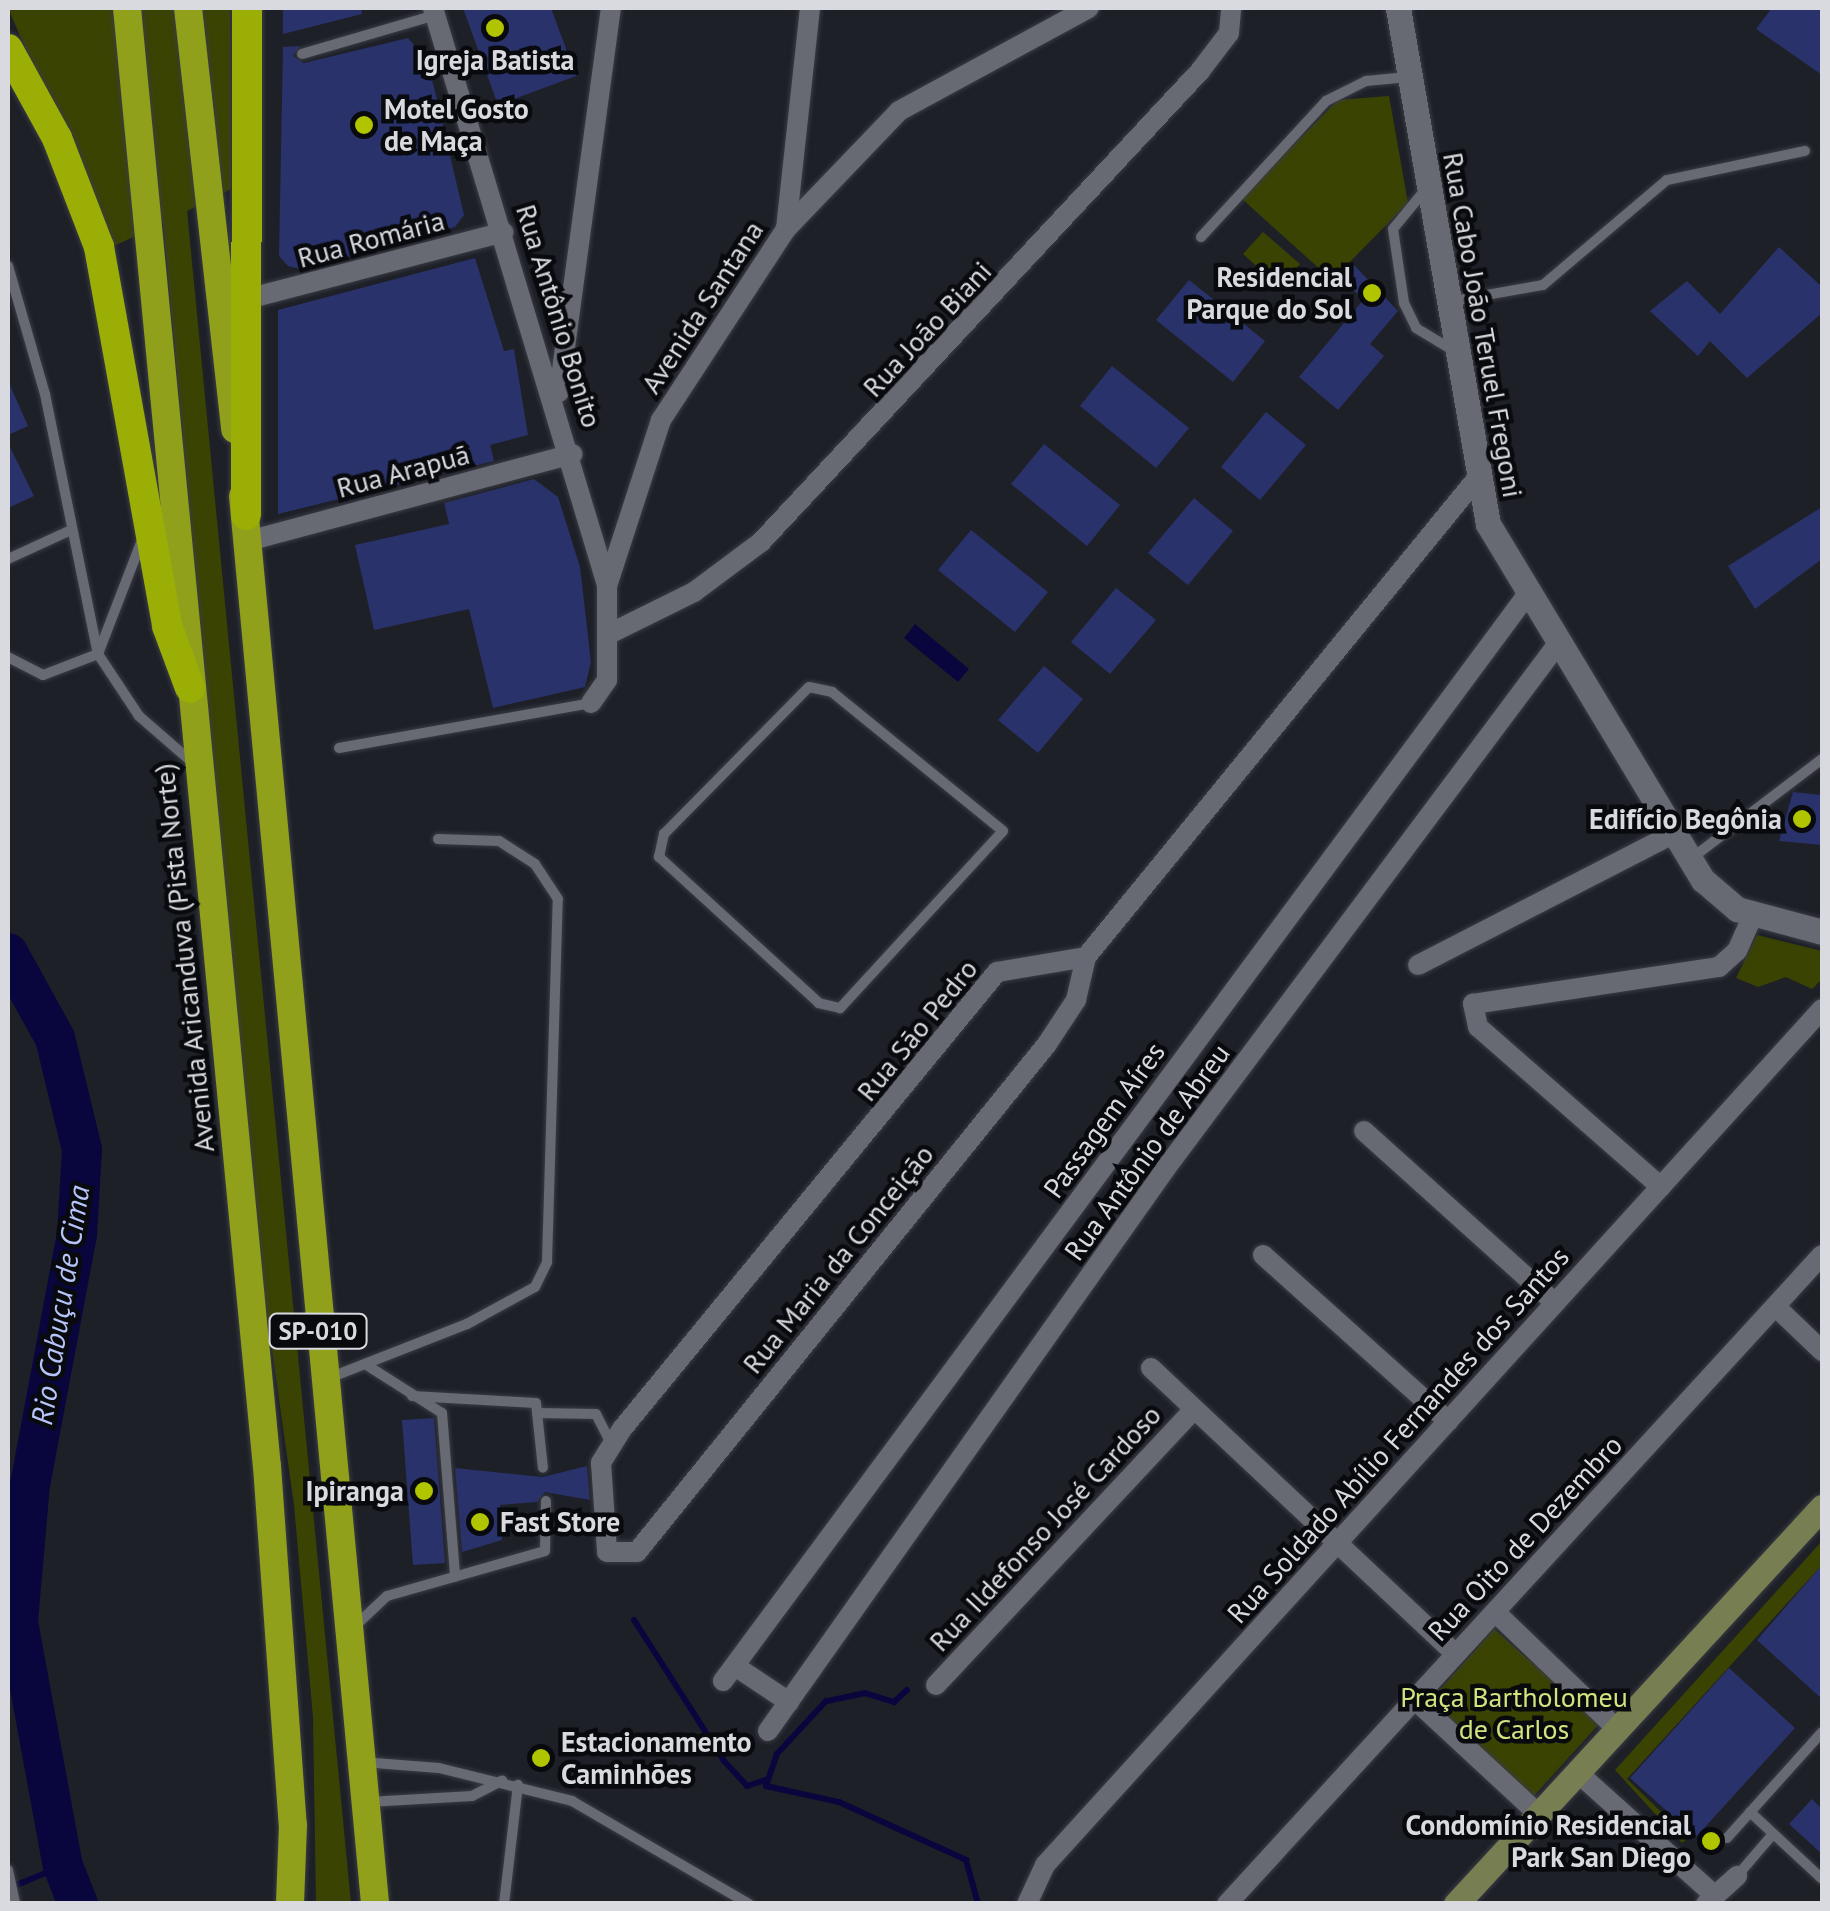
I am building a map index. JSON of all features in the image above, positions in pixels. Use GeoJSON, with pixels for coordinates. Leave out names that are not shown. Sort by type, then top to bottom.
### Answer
{"type":"FeatureCollection","features":[{"type":"Feature","properties":{"kind":"highway","name":"Avenida Aricanduva (Pista Norte)"},"geometry":{"type":"LineString","coordinates":[[127,8],[266,1466],[294,1825],[290,1904]]}},
{"type":"Feature","properties":{"kind":"highway"},"geometry":{"type":"LineString","coordinates":[[188,8],[247,528]]}},
{"type":"Feature","properties":{"kind":"highway"},"geometry":{"type":"LineString","coordinates":[[247,8],[252,298],[247,528]]}},
{"type":"Feature","properties":{"kind":"highway"},"geometry":{"type":"LineString","coordinates":[[8,49],[58,138],[99,247],[167,626],[190,688]]}},
{"type":"Feature","properties":{"kind":"highway","name":"SP-010"},"geometry":{"type":"LineString","coordinates":[[247,528],[323,1380],[375,1904]]}},
{"type":"Feature","properties":{"kind":"main road"},"geometry":{"type":"LineString","coordinates":[[1456,1904],[1822,1507]]}},
{"type":"Feature","properties":{"kind":"street"},"geometry":{"type":"LineString","coordinates":[[558,401],[611,8]]}},
{"type":"Feature","properties":{"kind":"street"},"geometry":{"type":"LineString","coordinates":[[786,230],[810,8]]}},
{"type":"Feature","properties":{"kind":"street","name":"Avenida Santana"},"geometry":{"type":"LineString","coordinates":[[591,703],[604,694],[607,586],[672,396],[786,230],[900,111],[1089,8]]}},
{"type":"Feature","properties":{"kind":"street","name":"Rua João Biani"},"geometry":{"type":"LineString","coordinates":[[607,634],[694,592],[761,542],[1210,60],[1229,33],[1232,8]]}},
{"type":"Feature","properties":{"kind":"street","name":"Rua Cabo João Teruel Fregoni"},"geometry":{"type":"LineString","coordinates":[[1398,8],[1474,482],[1559,642],[1716,894],[1752,914],[1822,932]]}},
{"type":"Feature","properties":{"kind":"street","name":"Rua Antônio Bonito"},"geometry":{"type":"LineString","coordinates":[[434,12],[558,401],[607,586]]}},
{"type":"Feature","properties":{"kind":"street","name":"Rua Romária"},"geometry":{"type":"LineString","coordinates":[[252,298],[504,232]]}},
{"type":"Feature","properties":{"kind":"street","name":"Rua Arapuã"},"geometry":{"type":"LineString","coordinates":[[247,528],[573,454]]}},
{"type":"Feature","properties":{"kind":"street"},"geometry":{"type":"LineString","coordinates":[[1086,956],[1474,482]]}},
{"type":"Feature","properties":{"kind":"street","name":"Passagem Aíres"},"geometry":{"type":"LineString","coordinates":[[789,1702],[729,1674],[1530,592]]}},
{"type":"Feature","properties":{"kind":"street","name":"Rua Antônio de Abreu"},"geometry":{"type":"LineString","coordinates":[[768,1731],[1166,1168],[1559,642]]}},
{"type":"Feature","properties":{"kind":"street"},"geometry":{"type":"LineString","coordinates":[[1418,965],[1677,832]]}},
{"type":"Feature","properties":{"kind":"street"},"geometry":{"type":"LineString","coordinates":[[1661,1187],[1478,1027],[1473,1004],[1483,998],[1718,967],[1738,951],[1752,914]]}},
{"type":"Feature","properties":{"kind":"street","name":"Rua São Pedro"},"geometry":{"type":"LineString","coordinates":[[604,1546],[600,1463],[611,1444],[997,972],[1086,956]]}},
{"type":"Feature","properties":{"kind":"street","name":"Rua Maria da Conceição"},"geometry":{"type":"LineString","coordinates":[[604,1546],[615,1558],[637,1552],[1046,1044],[1076,1000],[1086,956]]}},
{"type":"Feature","properties":{"kind":"street","name":"Rua Soldado Abílio Fernandes dos Santos"},"geometry":{"type":"LineString","coordinates":[[1027,1904],[1044,1865],[1822,1009]]}},
{"type":"Feature","properties":{"kind":"street"},"geometry":{"type":"LineString","coordinates":[[1364,1131],[1555,1304]]}},
{"type":"Feature","properties":{"kind":"street"},"geometry":{"type":"LineString","coordinates":[[1263,1254],[1448,1421]]}},
{"type":"Feature","properties":{"kind":"street","name":"Rua Oito de Dezembro"},"geometry":{"type":"LineString","coordinates":[[1227,1904],[1822,1255]]}},
{"type":"Feature","properties":{"kind":"street"},"geometry":{"type":"LineString","coordinates":[[1776,1308],[1822,1352]]}},
{"type":"Feature","properties":{"kind":"street"},"geometry":{"type":"LineString","coordinates":[[1151,1368],[1454,1653]]}},
{"type":"Feature","properties":{"kind":"street","name":"Rua Ildefonso José Cardoso"},"geometry":{"type":"LineString","coordinates":[[936,1685],[1194,1409]]}},
{"type":"Feature","properties":{"kind":"street"},"geometry":{"type":"LineString","coordinates":[[1496,1612],[1617,1729]]}},
{"type":"Feature","properties":{"kind":"street"},"geometry":{"type":"LineString","coordinates":[[1413,1698],[1537,1813]]}},
{"type":"Feature","properties":{"kind":"street"},"geometry":{"type":"LineString","coordinates":[[1576,1772],[1709,1898],[1738,1876]]}},
{"type":"Feature","properties":{"kind":"lane"},"geometry":{"type":"LineString","coordinates":[[302,54],[434,12]]}},
{"type":"Feature","properties":{"kind":"lane"},"geometry":{"type":"LineString","coordinates":[[1201,237],[1326,101],[1366,81],[1409,77]]}},
{"type":"Feature","properties":{"kind":"lane"},"geometry":{"type":"LineString","coordinates":[[1446,302],[1543,284],[1667,180],[1805,150]]}},
{"type":"Feature","properties":{"kind":"lane"},"geometry":{"type":"LineString","coordinates":[[1429,186],[1393,229],[1408,317],[1454,351]]}},
{"type":"Feature","properties":{"kind":"lane"},"geometry":{"type":"LineString","coordinates":[[8,266],[45,394],[69,531],[98,654],[139,716],[197,765]]}},
{"type":"Feature","properties":{"kind":"lane"},"geometry":{"type":"LineString","coordinates":[[8,657],[43,675],[98,654],[150,522]]}},
{"type":"Feature","properties":{"kind":"lane"},"geometry":{"type":"LineString","coordinates":[[8,559],[69,531]]}},
{"type":"Feature","properties":{"kind":"lane"},"geometry":{"type":"LineString","coordinates":[[798,692],[832,692],[1003,831],[840,1008],[819,1003],[659,857],[664,834],[798,692]]}},
{"type":"Feature","properties":{"kind":"lane","name":"Avenida Santana"},"geometry":{"type":"LineString","coordinates":[[338,748],[591,703]]}},
{"type":"Feature","properties":{"kind":"lane"},"geometry":{"type":"LineString","coordinates":[[1691,859],[1822,759]]}},
{"type":"Feature","properties":{"kind":"lane"},"geometry":{"type":"LineString","coordinates":[[323,1380],[535,1287],[547,1262],[558,899],[535,864],[498,841],[438,840]]}},
{"type":"Feature","properties":{"kind":"lane"},"geometry":{"type":"LineString","coordinates":[[364,1364],[406,1396],[442,1412],[448,1429],[455,1576]]}},
{"type":"Feature","properties":{"kind":"lane"},"geometry":{"type":"LineString","coordinates":[[406,1396],[536,1403],[543,1468]]}},
{"type":"Feature","properties":{"kind":"lane"},"geometry":{"type":"LineString","coordinates":[[537,1413],[596,1414],[611,1444]]}},
{"type":"Feature","properties":{"kind":"lane"},"geometry":{"type":"LineString","coordinates":[[347,1633],[388,1596],[545,1551],[546,1501]]}},
{"type":"Feature","properties":{"kind":"lane"},"geometry":{"type":"LineString","coordinates":[[1727,1838],[1822,1732]]}},
{"type":"Feature","properties":{"kind":"lane"},"geometry":{"type":"LineString","coordinates":[[362,1762],[518,1784],[617,1822],[749,1904]]}},
{"type":"Feature","properties":{"kind":"lane"},"geometry":{"type":"LineString","coordinates":[[366,1802],[472,1796],[503,1780]]}},
{"type":"Feature","properties":{"kind":"lane"},"geometry":{"type":"LineString","coordinates":[[504,1904],[518,1784]]}},
{"type":"Feature","properties":{"kind":"lane"},"geometry":{"type":"LineString","coordinates":[[1750,1812],[1822,1878]]}},
{"type":"Feature","properties":{"kind":"lane"},"geometry":{"type":"LineString","coordinates":[[1738,1876],[1773,1834]]}},
{"type":"Feature","properties":{"kind":"lane"},"geometry":{"type":"LineString","coordinates":[[8,1870],[15,1904]]}},
{"type":"Feature","properties":{"kind":"green space"},"geometry":{"type":"Polygon","coordinates":[[[8,8],[230,8],[231,189],[187,211],[351,1903],[316,1903],[313,1717],[294,1505],[257,1244],[163,223],[112,247],[8,8]]]}},
{"type":"Feature","properties":{"kind":"green space"},"geometry":{"type":"Polygon","coordinates":[[[1389,96],[1408,203],[1332,280],[1241,198],[1338,100],[1389,96]]]}},
{"type":"Feature","properties":{"kind":"green space"},"geometry":{"type":"Polygon","coordinates":[[[1263,232],[1300,264],[1280,287],[1243,254],[1263,232]]]}},
{"type":"Feature","properties":{"kind":"green space"},"geometry":{"type":"Polygon","coordinates":[[[1757,935],[1822,951],[1822,979],[1812,989],[1786,977],[1758,987],[1736,978],[1757,935]]]}},
{"type":"Feature","properties":{"kind":"green space"},"geometry":{"type":"Polygon","coordinates":[[[1822,1541],[1822,1565],[1627,1779],[1688,1838],[1682,1843],[1615,1770],[1822,1541]]]}},
{"type":"Feature","properties":{"kind":"green space","name":"Praça Bartholomeu de Carlos"},"geometry":{"type":"Polygon","coordinates":[[[1494,1629],[1600,1723],[1533,1797],[1427,1704],[1494,1629]]]}},
{"type":"Feature","properties":{"kind":"shaded area"},"geometry":{"type":"Polygon","coordinates":[[[915,624],[969,669],[958,682],[904,638],[915,624]]]}},
{"type":"Feature","properties":{"kind":"building"},"geometry":{"type":"Polygon","coordinates":[[[283,8],[361,8],[362,14],[283,34],[283,8]]]}},
{"type":"Feature","properties":{"kind":"building"},"geometry":{"type":"Polygon","coordinates":[[[463,8],[551,8],[576,76],[498,105],[463,8]]]}},
{"type":"Feature","properties":{"kind":"building"},"geometry":{"type":"Polygon","coordinates":[[[1772,8],[1822,8],[1822,75],[1756,29],[1772,8]]]}},
{"type":"Feature","properties":{"kind":"building","name":"Motel Gosto de Maça"},"geometry":{"type":"Polygon","coordinates":[[[408,38],[428,62],[464,215],[455,227],[304,270],[288,266],[279,256],[283,47],[300,46],[293,56],[304,63],[408,38]]]}},
{"type":"Feature","properties":{"kind":"building"},"geometry":{"type":"Polygon","coordinates":[[[1779,247],[1822,287],[1822,313],[1747,378],[1710,341],[1698,356],[1650,311],[1687,281],[1720,314],[1779,247]]]}},
{"type":"Feature","properties":{"kind":"building"},"geometry":{"type":"Polygon","coordinates":[[[475,258],[504,351],[514,349],[528,435],[490,445],[494,461],[278,514],[278,310],[475,258]]]}},
{"type":"Feature","properties":{"kind":"building"},"geometry":{"type":"Polygon","coordinates":[[[1354,265],[1398,311],[1370,344],[1384,356],[1338,410],[1299,377],[1364,299],[1341,280],[1354,265]]]}},
{"type":"Feature","properties":{"kind":"building"},"geometry":{"type":"Polygon","coordinates":[[[1189,280],[1265,341],[1233,382],[1156,320],[1189,280]]]}},
{"type":"Feature","properties":{"kind":"building"},"geometry":{"type":"Polygon","coordinates":[[[1112,366],[1189,428],[1156,468],[1080,406],[1112,366]]]}},
{"type":"Feature","properties":{"kind":"building"},"geometry":{"type":"Polygon","coordinates":[[[8,381],[28,426],[8,435],[8,381]]]}},
{"type":"Feature","properties":{"kind":"building"},"geometry":{"type":"Polygon","coordinates":[[[1266,412],[1306,445],[1260,500],[1221,467],[1266,412]]]}},
{"type":"Feature","properties":{"kind":"building"},"geometry":{"type":"Polygon","coordinates":[[[8,443],[34,496],[8,508],[8,443]]]}},
{"type":"Feature","properties":{"kind":"building"},"geometry":{"type":"Polygon","coordinates":[[[1044,444],[1120,505],[1087,546],[1011,484],[1044,444]]]}},
{"type":"Feature","properties":{"kind":"building"},"geometry":{"type":"Polygon","coordinates":[[[534,479],[558,497],[580,567],[591,662],[585,687],[493,708],[469,609],[374,630],[355,545],[449,524],[444,503],[534,479]]]}},
{"type":"Feature","properties":{"kind":"building"},"geometry":{"type":"Polygon","coordinates":[[[1194,498],[1233,531],[1188,585],[1148,553],[1194,498]]]}},
{"type":"Feature","properties":{"kind":"building"},"geometry":{"type":"Polygon","coordinates":[[[1822,507],[1822,559],[1755,609],[1728,566],[1822,507]]]}},
{"type":"Feature","properties":{"kind":"building"},"geometry":{"type":"Polygon","coordinates":[[[971,530],[1048,592],[1015,632],[938,570],[971,530]]]}},
{"type":"Feature","properties":{"kind":"building"},"geometry":{"type":"Polygon","coordinates":[[[1116,588],[1156,620],[1110,674],[1071,642],[1116,588]]]}},
{"type":"Feature","properties":{"kind":"building"},"geometry":{"type":"Polygon","coordinates":[[[1044,666],[1083,699],[1038,753],[998,720],[1044,666]]]}},
{"type":"Feature","properties":{"kind":"building","name":"Edifício Begônia"},"geometry":{"type":"Polygon","coordinates":[[[1793,792],[1822,795],[1822,845],[1779,841],[1793,792]]]}},
{"type":"Feature","properties":{"kind":"building","name":"Ipiranga"},"geometry":{"type":"Polygon","coordinates":[[[434,1418],[445,1563],[413,1565],[402,1420],[434,1418]]]}},
{"type":"Feature","properties":{"kind":"building"},"geometry":{"type":"Polygon","coordinates":[[[587,1466],[590,1500],[545,1492],[537,1502],[500,1505],[502,1540],[462,1552],[455,1468],[543,1477],[587,1466]]]}},
{"type":"Feature","properties":{"kind":"building"},"geometry":{"type":"Polygon","coordinates":[[[1822,1565],[1822,1699],[1757,1640],[1822,1565]]]}},
{"type":"Feature","properties":{"kind":"building"},"geometry":{"type":"Polygon","coordinates":[[[1729,1668],[1795,1728],[1696,1837],[1630,1778],[1729,1668]]]}},
{"type":"Feature","properties":{"kind":"building"},"geometry":{"type":"Polygon","coordinates":[[[1812,1799],[1822,1809],[1822,1854],[1789,1824],[1812,1799]]]}},
{"type":"Feature","properties":{"kind":"waterway","name":"Rio Cabuçu de Cima"},"geometry":{"type":"LineString","coordinates":[[8,953],[55,1038],[82,1150],[77,1234],[30,1484],[18,1622],[63,1866],[78,1904]]}},
{"type":"Feature","properties":{"kind":"waterway"},"geometry":{"type":"LineString","coordinates":[[634,1620],[724,1761],[747,1786],[765,1780]]}},
{"type":"Feature","properties":{"kind":"waterway"},"geometry":{"type":"LineString","coordinates":[[907,1690],[894,1702],[865,1693],[826,1701],[777,1754],[766,1786],[839,1802],[966,1860],[978,1904]]}},
{"type":"Feature","properties":{"kind":"waterway"},"geometry":{"type":"LineString","coordinates":[[9,1888],[63,1866]]}},
{"type":"Feature","properties":{"kind":"place","name":"Igreja Batista"},"geometry":{"type":"Point","coordinates":[495,28]}},
{"type":"Feature","properties":{"kind":"place","name":"Motel Gosto de Maça"},"geometry":{"type":"Point","coordinates":[364,125]}},
{"type":"Feature","properties":{"kind":"place","name":"Residencial Parque do Sol"},"geometry":{"type":"Point","coordinates":[1372,293]}},
{"type":"Feature","properties":{"kind":"place","name":"Edifício Begônia"},"geometry":{"type":"Point","coordinates":[1802,819]}},
{"type":"Feature","properties":{"kind":"place","name":"Ipiranga"},"geometry":{"type":"Point","coordinates":[424,1491]}},
{"type":"Feature","properties":{"kind":"place","name":"Fast Store"},"geometry":{"type":"Point","coordinates":[480,1522]}},
{"type":"Feature","properties":{"kind":"place","name":"Estacionamento Caminhões"},"geometry":{"type":"Point","coordinates":[541,1758]}},
{"type":"Feature","properties":{"kind":"place","name":"Condomínio Residencial Park San Diego"},"geometry":{"type":"Point","coordinates":[1711,1841]}}]}
